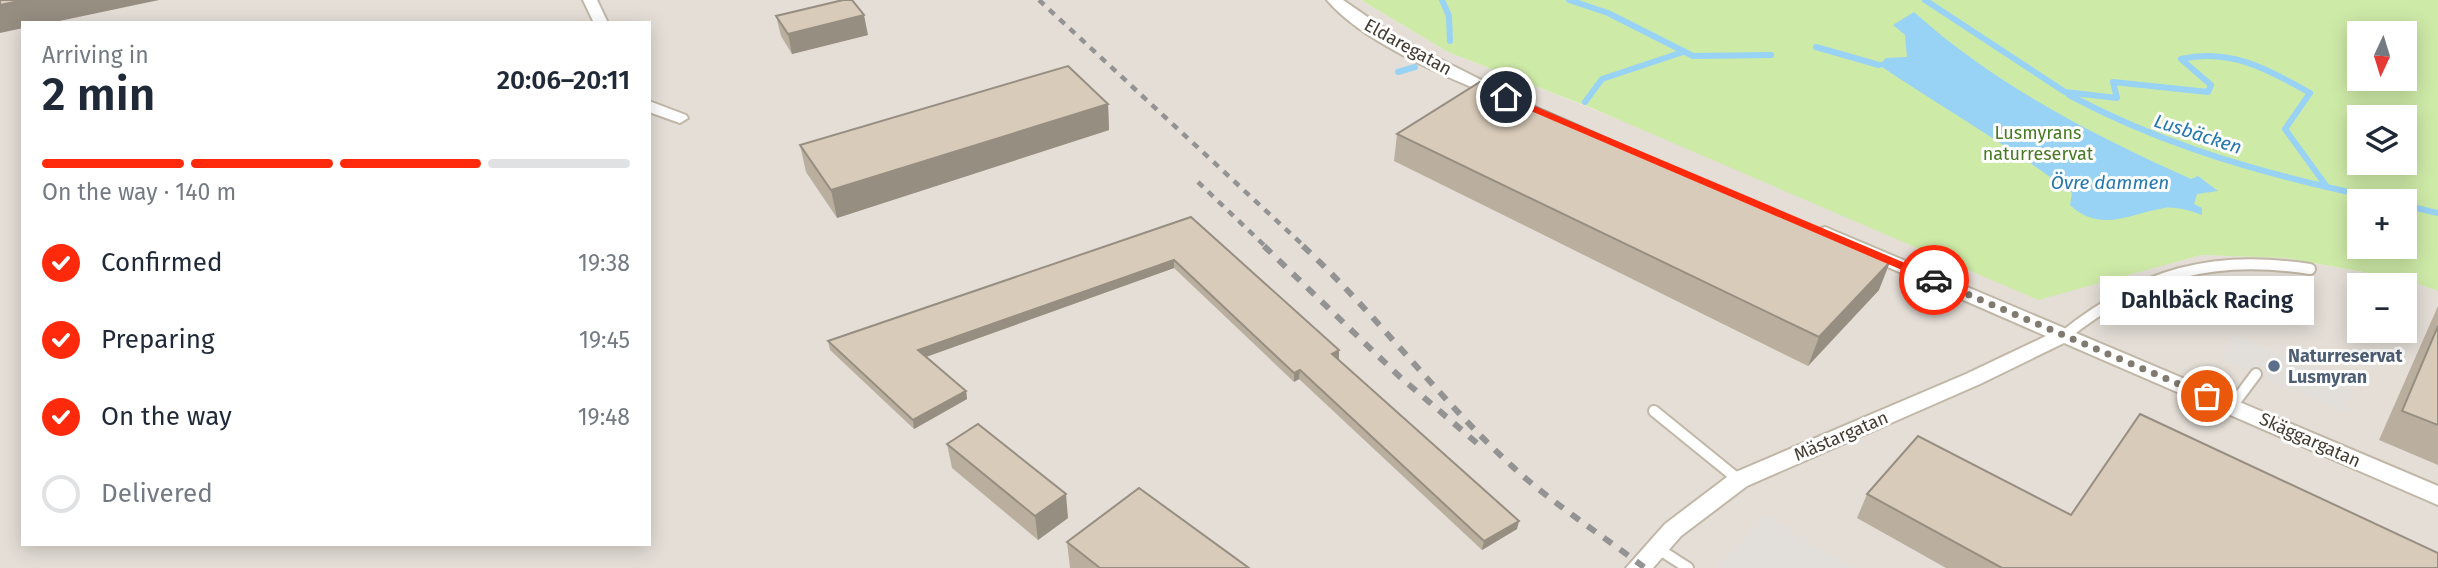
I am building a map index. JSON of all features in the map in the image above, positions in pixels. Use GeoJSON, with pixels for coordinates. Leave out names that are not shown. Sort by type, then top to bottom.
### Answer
{"type":"FeatureCollection","features":[{"type":"Feature","properties":{"kind":"street"},"geometry":{"type":"LineString","coordinates":[[590,0],[600,21]]}},
{"type":"Feature","properties":{"kind":"street","name":"Eldaregatan"},"geometry":{"type":"LineString","coordinates":[[1334,0],[1353,16],[1402,47],[1519,102]]}},
{"type":"Feature","properties":{"kind":"street"},"geometry":{"type":"LineString","coordinates":[[651,107],[680,118]]}},
{"type":"Feature","properties":{"kind":"street"},"geometry":{"type":"LineString","coordinates":[[1808,227],[2065,335]]}},
{"type":"Feature","properties":{"kind":"street","name":"Skäggargatan"},"geometry":{"type":"LineString","coordinates":[[2065,335],[2438,496]]}},
{"type":"Feature","properties":{"kind":"street","name":"Mästargatan"},"geometry":{"type":"LineString","coordinates":[[1638,568],[1673,530],[1739,481],[1973,379],[2065,335]]}},
{"type":"Feature","properties":{"kind":"lane"},"geometry":{"type":"LineString","coordinates":[[2065,335],[2109,301],[2164,277],[2200,266],[2250,261],[2310,269]]}},
{"type":"Feature","properties":{"kind":"lane"},"geometry":{"type":"LineString","coordinates":[[2232,406],[2256,374]]}},
{"type":"Feature","properties":{"kind":"lane"},"geometry":{"type":"LineString","coordinates":[[1654,411],[1739,481]]}},
{"type":"Feature","properties":{"kind":"lane"},"geometry":{"type":"LineString","coordinates":[[1656,548],[1688,568]]}},
{"type":"Feature","properties":{"kind":"shaded area"},"geometry":{"type":"Polygon","coordinates":[[[0,0],[1361,0],[1448,52],[2056,292],[2201,255],[2286,258],[2367,273],[2347,273],[2347,343],[2417,343],[2417,282],[2438,286],[2438,568],[0,568],[0,0]]]}},
{"type":"Feature","properties":{"kind":"shaded area","name":"Naturreservat Lusmyran"},"geometry":{"type":"Polygon","coordinates":[[[2233,334],[2354,385],[2343,413],[2221,358],[2233,334]]]}},
{"type":"Feature","properties":{"kind":"shaded area"},"geometry":{"type":"Polygon","coordinates":[[[1765,516],[1853,568],[1715,568],[1765,516]]]}},
{"type":"Feature","properties":{"kind":"green space","name":"Lusmyrans naturreservat"},"geometry":{"type":"Polygon","coordinates":[[[1361,0],[2438,0],[2438,291],[2417,284],[2417,273],[2368,273],[2286,258],[2201,255],[2038,300],[1594,109],[1448,52],[1361,0]]]}},
{"type":"Feature","properties":{"kind":"water","name":"Övre dammen"},"geometry":{"type":"Polygon","coordinates":[[[1914,12],[1978,63],[2046,106],[2154,162],[2191,179],[2198,176],[2218,191],[2197,194],[2194,204],[2202,208],[2202,215],[2169,208],[2105,220],[2082,214],[2070,205],[2072,193],[2049,176],[1879,65],[1886,58],[1907,57],[1905,35],[1893,25],[1914,12]]]}},
{"type":"Feature","properties":{"kind":"building"},"geometry":{"type":"Polygon","coordinates":[[[0,0],[24,0],[0,5],[0,0]]]}},
{"type":"Feature","properties":{"kind":"building"},"geometry":{"type":"Polygon","coordinates":[[[852,0],[864,15],[788,34],[776,16],[852,0]]]}},
{"type":"Feature","properties":{"kind":"building"},"geometry":{"type":"Polygon","coordinates":[[[1068,66],[1108,104],[831,190],[800,145],[1068,66]]]}},
{"type":"Feature","properties":{"kind":"building"},"geometry":{"type":"Polygon","coordinates":[[[1480,82],[1890,262],[1819,337],[1397,134],[1480,82]]]}},
{"type":"Feature","properties":{"kind":"building"},"geometry":{"type":"Polygon","coordinates":[[[1191,217],[1339,350],[1332,354],[1519,521],[1484,541],[1300,370],[1294,373],[1174,260],[918,350],[966,391],[913,420],[828,341],[1191,217]]]}},
{"type":"Feature","properties":{"kind":"building"},"geometry":{"type":"Polygon","coordinates":[[[2438,326],[2438,425],[2402,411],[2438,326]]]}},
{"type":"Feature","properties":{"kind":"building"},"geometry":{"type":"Polygon","coordinates":[[[2140,414],[2438,553],[2438,568],[2002,568],[1867,494],[1918,436],[2071,515],[2140,414]]]}},
{"type":"Feature","properties":{"kind":"building"},"geometry":{"type":"Polygon","coordinates":[[[978,424],[1066,494],[1035,516],[947,444],[978,424]]]}},
{"type":"Feature","properties":{"kind":"building"},"geometry":{"type":"Polygon","coordinates":[[[1139,488],[1249,568],[1100,568],[1067,542],[1139,488]]]}},
{"type":"Feature","properties":{"kind":"waterway"},"geometry":{"type":"LineString","coordinates":[[1442,0],[1449,16],[1450,41]]}},
{"type":"Feature","properties":{"kind":"waterway"},"geometry":{"type":"LineString","coordinates":[[1569,0],[1608,13],[1693,56],[1771,55]]}},
{"type":"Feature","properties":{"kind":"waterway","name":"Lusbäcken"},"geometry":{"type":"LineString","coordinates":[[1925,0],[2065,92],[2117,98],[2113,82],[2208,92],[2211,85],[2181,59],[2199,56],[2232,59],[2264,69],[2310,93],[2285,129],[2327,187]]}},
{"type":"Feature","properties":{"kind":"waterway"},"geometry":{"type":"LineString","coordinates":[[1816,47],[1879,65]]}},
{"type":"Feature","properties":{"kind":"waterway"},"geometry":{"type":"LineString","coordinates":[[1585,102],[1602,79],[1683,52]]}},
{"type":"Feature","properties":{"kind":"waterway"},"geometry":{"type":"LineString","coordinates":[[1398,72],[1415,67]]}},
{"type":"Feature","properties":{"kind":"waterway","name":"Lusbäcken"},"geometry":{"type":"LineString","coordinates":[[2069,95],[2131,125],[2195,150],[2327,187]]}},
{"type":"Feature","properties":{"kind":"waterway","name":"Lusbäcken"},"geometry":{"type":"LineString","coordinates":[[2327,187],[2347,192]]}},
{"type":"Feature","properties":{"kind":"waterway","name":"Lusbäcken"},"geometry":{"type":"LineString","coordinates":[[2417,208],[2438,213]]}},
{"type":"Feature","properties":{"kind":"railway"},"geometry":{"type":"LineString","coordinates":[[1039,0],[1305,247]]}},
{"type":"Feature","properties":{"kind":"railway"},"geometry":{"type":"LineString","coordinates":[[1198,182],[1266,247]]}},
{"type":"Feature","properties":{"kind":"railway"},"geometry":{"type":"LineString","coordinates":[[1264,246],[1400,377],[1478,444]]}},
{"type":"Feature","properties":{"kind":"railway"},"geometry":{"type":"LineString","coordinates":[[1303,246],[1485,441],[1528,481],[1645,568]]}},
{"type":"Feature","properties":{"kind":"way so far"},"geometry":{"type":"LineString","coordinates":[[1934,280],[2207,396]]}},
{"type":"Feature","properties":{"kind":"place","name":"Naturreservat Lusmyran"},"geometry":{"type":"Point","coordinates":[2274,366]}},
{"type":"Feature","properties":{"kind":"place","name":"Dahlbäck Racing"},"geometry":{"type":"Point","coordinates":[2207,396]}},
{"type":"Feature","properties":{"kind":"route"},"geometry":{"type":"LineString","coordinates":[[1506,97],[1934,280]]}}]}
